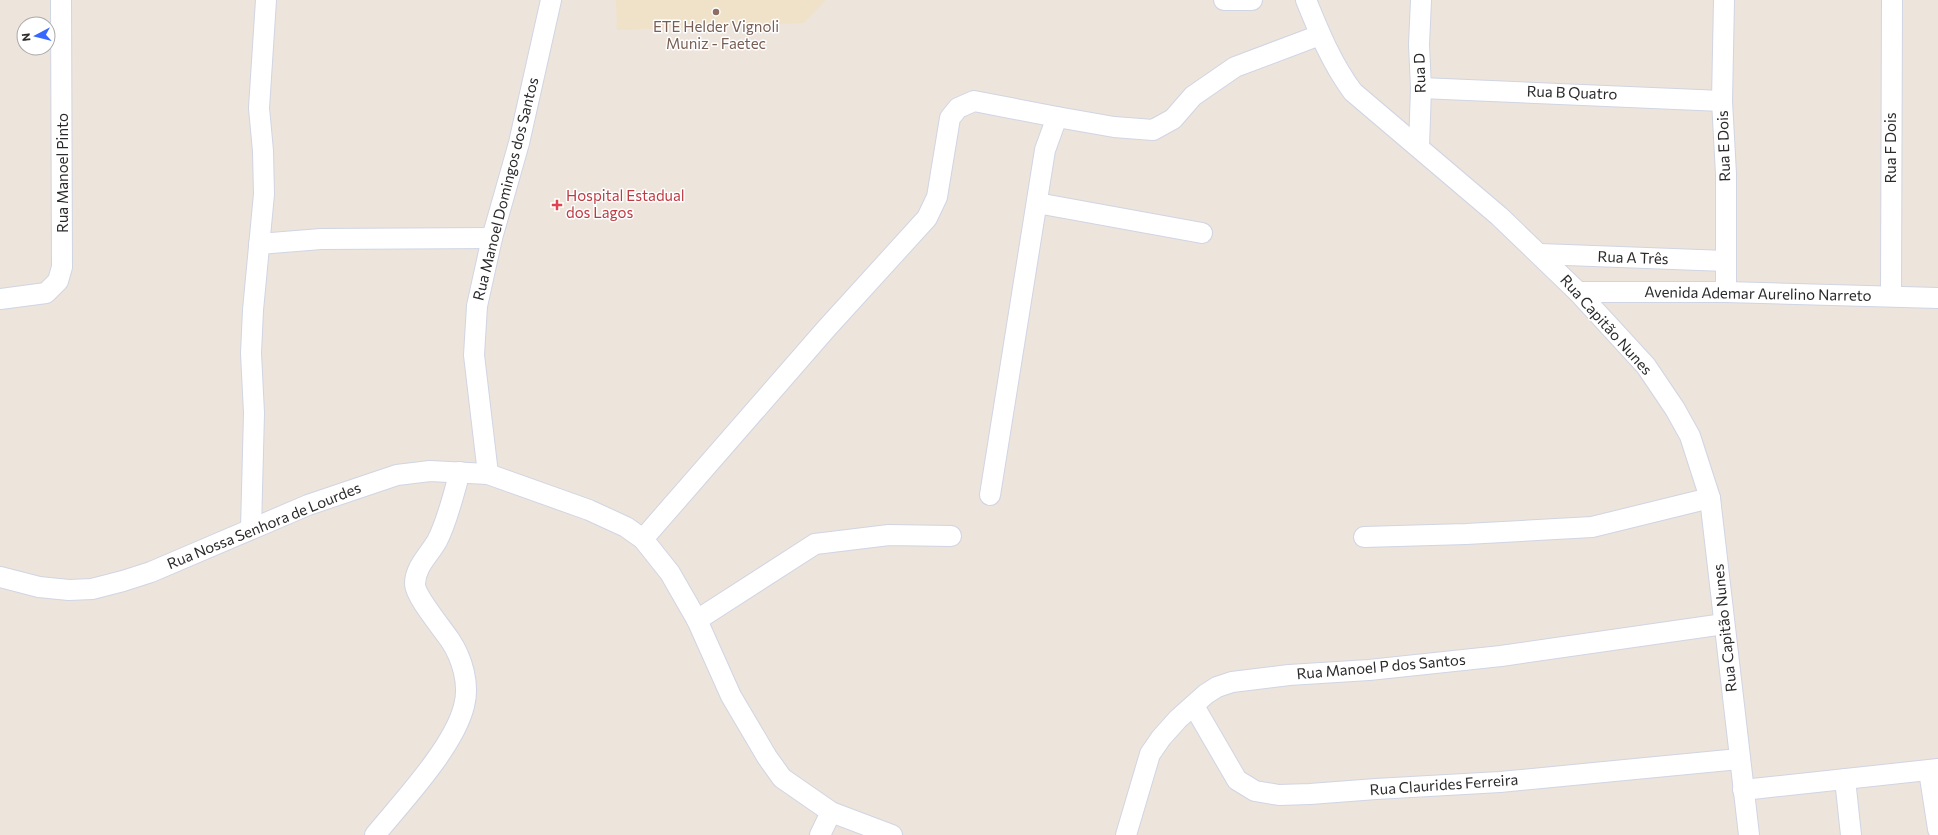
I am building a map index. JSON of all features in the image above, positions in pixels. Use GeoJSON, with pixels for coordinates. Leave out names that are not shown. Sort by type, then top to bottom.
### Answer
{"type":"FeatureCollection","features":[{"type":"Feature","properties":{"kind":"street","name":"Rua Manoel Pinto"},"geometry":{"type":"LineString","coordinates":[[0,299],[46,293],[58,281],[62,267],[61,0]]}},
{"type":"Feature","properties":{"kind":"street"},"geometry":{"type":"LineString","coordinates":[[251,529],[254,413],[251,353],[253,310],[264,194],[263,151],[259,108],[266,0]]}},
{"type":"Feature","properties":{"kind":"street","name":"Rua Manoel Domingos dos Santos"},"geometry":{"type":"LineString","coordinates":[[488,474],[474,355],[477,306],[492,238],[519,143],[551,0]]}},
{"type":"Feature","properties":{"kind":"street"},"geometry":{"type":"LineString","coordinates":[[1224,0],[1252,0]]}},
{"type":"Feature","properties":{"kind":"street","name":"Rua Capitão Nunes"},"geometry":{"type":"LineString","coordinates":[[1306,0],[1320,35],[1341,76],[1353,92],[1500,216],[1578,292],[1646,366],[1675,409],[1690,436],[1710,498],[1749,835]]}},
{"type":"Feature","properties":{"kind":"street","name":"Rua D"},"geometry":{"type":"LineString","coordinates":[[1419,147],[1422,88],[1419,45],[1421,0]]}},
{"type":"Feature","properties":{"kind":"street","name":"Rua E Dois"},"geometry":{"type":"LineString","coordinates":[[1724,0],[1722,101],[1726,174],[1726,292]]}},
{"type":"Feature","properties":{"kind":"street","name":"Rua F Dois"},"geometry":{"type":"LineString","coordinates":[[1891,296],[1892,0]]}},
{"type":"Feature","properties":{"kind":"street"},"geometry":{"type":"LineString","coordinates":[[643,539],[826,329],[927,218],[937,197],[950,118],[958,108],[974,101],[1114,127],[1153,130],[1173,119],[1193,96],[1235,67],[1320,35]]}},
{"type":"Feature","properties":{"kind":"street","name":"Rua B Quatro"},"geometry":{"type":"LineString","coordinates":[[1422,88],[1722,101]]}},
{"type":"Feature","properties":{"kind":"street"},"geometry":{"type":"LineString","coordinates":[[990,495],[1045,150],[1057,117]]}},
{"type":"Feature","properties":{"kind":"street"},"geometry":{"type":"LineString","coordinates":[[1037,203],[1202,233]]}},
{"type":"Feature","properties":{"kind":"street"},"geometry":{"type":"LineString","coordinates":[[259,244],[321,239],[492,238]]}},
{"type":"Feature","properties":{"kind":"street","name":"Rua A Três"},"geometry":{"type":"LineString","coordinates":[[1540,254],[1726,261]]}},
{"type":"Feature","properties":{"kind":"street","name":"Avenida Ademar Aurelino Narreto"},"geometry":{"type":"LineString","coordinates":[[1578,292],[1726,292],[1938,298]]}},
{"type":"Feature","properties":{"kind":"street","name":"Rua Nossa Senhora de Lourdes"},"geometry":{"type":"LineString","coordinates":[[0,577],[39,586],[69,590],[92,589],[151,572],[308,505],[397,475],[430,472],[488,474],[589,510],[626,527],[643,539],[670,573],[696,620],[731,696],[767,757],[782,778],[831,812],[892,835]]}},
{"type":"Feature","properties":{"kind":"street"},"geometry":{"type":"LineString","coordinates":[[375,835],[428,770],[453,734],[465,705],[467,688],[465,676],[455,648],[418,596],[415,584],[420,567],[437,541],[460,472]]}},
{"type":"Feature","properties":{"kind":"street"},"geometry":{"type":"LineString","coordinates":[[1364,537],[1474,534],[1592,527],[1710,498]]}},
{"type":"Feature","properties":{"kind":"street"},"geometry":{"type":"LineString","coordinates":[[696,620],[815,544],[889,534],[951,536]]}},
{"type":"Feature","properties":{"kind":"street","name":"Rua Manoel P dos Santos"},"geometry":{"type":"LineString","coordinates":[[1126,835],[1150,754],[1161,738],[1178,719],[1206,694],[1217,687],[1232,682],[1289,675],[1369,670],[1502,656],[1724,624]]}},
{"type":"Feature","properties":{"kind":"street","name":"Rua Claurides Ferreira"},"geometry":{"type":"LineString","coordinates":[[1194,706],[1238,780],[1255,791],[1279,795],[1500,782],[1739,758]]}},
{"type":"Feature","properties":{"kind":"street"},"geometry":{"type":"LineString","coordinates":[[1743,790],[1934,770],[1938,829]]}},
{"type":"Feature","properties":{"kind":"street"},"geometry":{"type":"LineString","coordinates":[[1845,779],[1851,835]]}},
{"type":"Feature","properties":{"kind":"street"},"geometry":{"type":"LineString","coordinates":[[820,835],[831,812]]}},
{"type":"Feature","properties":{"kind":"shaded area","name":"ETE Helder Vignoli Muniz - Faetec"},"geometry":{"type":"Polygon","coordinates":[[[616,0],[826,0],[804,23],[617,30],[616,0]]]}},
{"type":"Feature","properties":{"kind":"place","name":"ETE Helder Vignoli Muniz - Faetec"},"geometry":{"type":"Point","coordinates":[716,12]}},
{"type":"Feature","properties":{"kind":"place","name":"Hospital Estadual dos Lagos"},"geometry":{"type":"Point","coordinates":[557,205]}}]}
